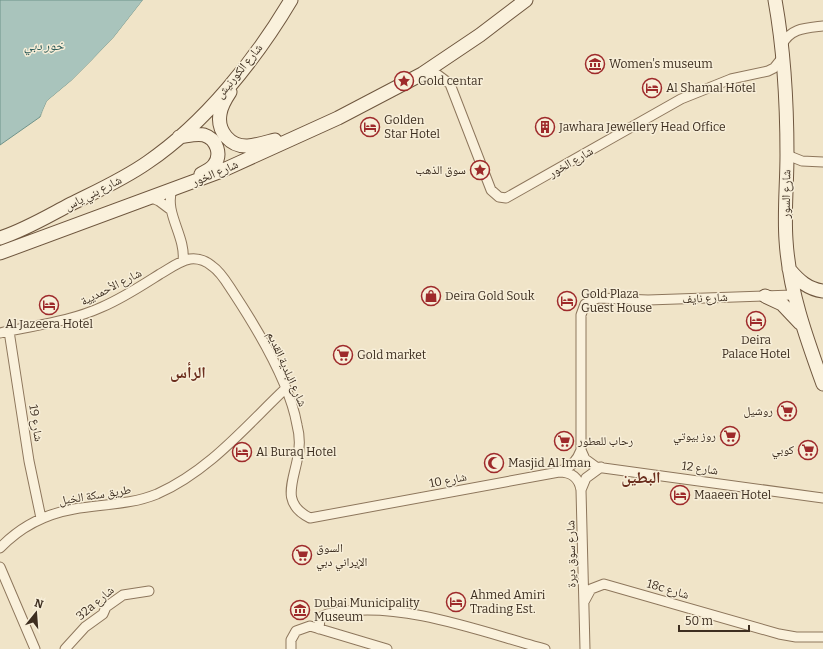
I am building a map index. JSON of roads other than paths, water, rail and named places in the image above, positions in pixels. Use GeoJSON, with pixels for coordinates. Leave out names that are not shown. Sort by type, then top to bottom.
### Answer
{"type":"FeatureCollection","features":[{"type":"Feature","properties":{"kind":"main road","name":"شارع الكورنيش"},"geometry":{"type":"LineString","coordinates":[[179,137],[213,103],[244,67],[291,0]]}},
{"type":"Feature","properties":{"kind":"main road","name":"شارع الخور"},"geometry":{"type":"LineString","coordinates":[[0,253],[219,172],[358,108],[422,74],[480,35],[526,0]]}},
{"type":"Feature","properties":{"kind":"main road","name":"شارع السور"},"geometry":{"type":"LineString","coordinates":[[775,0],[782,45],[787,155],[785,229],[789,269],[802,326],[823,384]]}},
{"type":"Feature","properties":{"kind":"main road"},"geometry":{"type":"LineString","coordinates":[[244,67],[220,112],[221,129],[225,136],[231,142],[248,146],[306,132]]}},
{"type":"Feature","properties":{"kind":"main road"},"geometry":{"type":"LineString","coordinates":[[177,188],[213,166],[218,154],[214,142],[204,135],[179,137]]}},
{"type":"Feature","properties":{"kind":"main road","name":"شارع بني ياس"},"geometry":{"type":"LineString","coordinates":[[0,238],[24,229],[132,172],[179,137]]}},
{"type":"Feature","properties":{"kind":"main road"},"geometry":{"type":"LineString","coordinates":[[789,269],[812,290],[823,291]]}},
{"type":"Feature","properties":{"kind":"main road","name":"شارع نايف"},"geometry":{"type":"LineString","coordinates":[[794,295],[823,291]]}},
{"type":"Feature","properties":{"kind":"main road"},"geometry":{"type":"LineString","coordinates":[[764,296],[786,307],[802,326]]}},
{"type":"Feature","properties":{"kind":"street"},"geometry":{"type":"LineString","coordinates":[[782,45],[785,39],[794,31],[823,26]]}},
{"type":"Feature","properties":{"kind":"street","name":"شارع الخور"},"geometry":{"type":"LineString","coordinates":[[422,74],[438,74],[450,84],[491,190],[496,196],[506,198],[682,99],[731,79],[768,71],[774,68],[782,58]]}},
{"type":"Feature","properties":{"kind":"street"},"geometry":{"type":"LineString","coordinates":[[787,155],[802,161],[823,162]]}},
{"type":"Feature","properties":{"kind":"street"},"geometry":{"type":"LineString","coordinates":[[177,188],[170,199],[171,210],[184,247],[182,261],[198,260]]}},
{"type":"Feature","properties":{"kind":"street"},"geometry":{"type":"LineString","coordinates":[[152,198],[166,205],[171,210]]}},
{"type":"Feature","properties":{"kind":"street","name":"شارع البلدية القديم"},"geometry":{"type":"LineString","coordinates":[[184,247],[198,260],[213,266],[232,291],[262,339],[286,389],[294,413],[299,438],[297,461],[291,485],[292,501],[299,511],[310,518]]}},
{"type":"Feature","properties":{"kind":"street","name":"شارع الأحمديية"},"geometry":{"type":"LineString","coordinates":[[4,332],[43,326],[87,314],[119,299],[182,261]]}},
{"type":"Feature","properties":{"kind":"street","name":"شارع نايف"},"geometry":{"type":"LineString","coordinates":[[581,450],[581,315],[583,307],[588,301],[601,298],[648,300],[794,295]]}},
{"type":"Feature","properties":{"kind":"street","name":"شارع 19"},"geometry":{"type":"LineString","coordinates":[[4,332],[41,518]]}},
{"type":"Feature","properties":{"kind":"street","name":"طريق سكة الخيل"},"geometry":{"type":"LineString","coordinates":[[0,548],[17,532],[41,518],[75,509],[133,502],[173,487],[204,467],[286,389]]}},
{"type":"Feature","properties":{"kind":"street"},"geometry":{"type":"LineString","coordinates":[[559,472],[566,470],[576,462],[581,450]]}},
{"type":"Feature","properties":{"kind":"street","name":"شارع 12"},"geometry":{"type":"LineString","coordinates":[[581,450],[588,462],[601,467],[823,498]]}},
{"type":"Feature","properties":{"kind":"street"},"geometry":{"type":"LineString","coordinates":[[581,490],[590,473],[601,467]]}},
{"type":"Feature","properties":{"kind":"street"},"geometry":{"type":"LineString","coordinates":[[559,472],[570,473],[574,476],[578,480],[581,490]]}},
{"type":"Feature","properties":{"kind":"street","name":"شارع 10"},"geometry":{"type":"LineString","coordinates":[[310,518],[559,472]]}},
{"type":"Feature","properties":{"kind":"street","name":"شارع سوق ديرة"},"geometry":{"type":"LineString","coordinates":[[581,490],[585,649]]}},
{"type":"Feature","properties":{"kind":"street"},"geometry":{"type":"LineString","coordinates":[[0,567],[35,649]]}},
{"type":"Feature","properties":{"kind":"street","name":"18c شارع"},"geometry":{"type":"LineString","coordinates":[[584,602],[591,589],[604,584],[779,634],[796,637],[823,637]]}},
{"type":"Feature","properties":{"kind":"street","name":"32a شارع"},"geometry":{"type":"LineString","coordinates":[[64,649],[85,627],[103,614],[106,607],[123,595],[149,591]]}},
{"type":"Feature","properties":{"kind":"street"},"geometry":{"type":"LineString","coordinates":[[319,629],[320,618],[327,614],[366,610],[389,611],[433,619],[545,649]]}},
{"type":"Feature","properties":{"kind":"street"},"geometry":{"type":"LineString","coordinates":[[291,649],[291,640],[296,631],[305,626],[387,649]]}},
{"type":"Feature","properties":{"kind":"water","name":"خور دبي"},"geometry":{"type":"Polygon","coordinates":[[[0,0],[143,0],[114,37],[71,81],[47,101],[40,117],[0,145],[0,0]]]}},
{"type":"Feature","properties":{"kind":"place","name":"Women's museum"},"geometry":{"type":"Point","coordinates":[595,64]}},
{"type":"Feature","properties":{"kind":"place","name":"Gold centar"},"geometry":{"type":"Point","coordinates":[404,81]}},
{"type":"Feature","properties":{"kind":"place","name":"Al Shamal Hotel"},"geometry":{"type":"Point","coordinates":[652,88]}},
{"type":"Feature","properties":{"kind":"place","name":"Golden Star Hotel"},"geometry":{"type":"Point","coordinates":[370,127]}},
{"type":"Feature","properties":{"kind":"place","name":"Jawhara Jewellery Head Office"},"geometry":{"type":"Point","coordinates":[545,127]}},
{"type":"Feature","properties":{"kind":"place","name":"سوق الذهب"},"geometry":{"type":"Point","coordinates":[480,170]}},
{"type":"Feature","properties":{"kind":"place","name":"Deira Gold Souk"},"geometry":{"type":"Point","coordinates":[431,296]}},
{"type":"Feature","properties":{"kind":"place","name":"Gold Plaza Guest House"},"geometry":{"type":"Point","coordinates":[567,301]}},
{"type":"Feature","properties":{"kind":"place","name":"Al Jazeera Hotel"},"geometry":{"type":"Point","coordinates":[49,305]}},
{"type":"Feature","properties":{"kind":"place","name":"Deira Palace Hotel"},"geometry":{"type":"Point","coordinates":[756,321]}},
{"type":"Feature","properties":{"kind":"place","name":"Gold market"},"geometry":{"type":"Point","coordinates":[343,355]}},
{"type":"Feature","properties":{"kind":"place","name":"روشيل"},"geometry":{"type":"Point","coordinates":[787,411]}},
{"type":"Feature","properties":{"kind":"place","name":"روز بيوتي"},"geometry":{"type":"Point","coordinates":[730,436]}},
{"type":"Feature","properties":{"kind":"place","name":"رحاب للعطور"},"geometry":{"type":"Point","coordinates":[564,441]}},
{"type":"Feature","properties":{"kind":"place","name":"كوبي"},"geometry":{"type":"Point","coordinates":[808,450]}},
{"type":"Feature","properties":{"kind":"place","name":"Al Buraq Hotel"},"geometry":{"type":"Point","coordinates":[242,452]}},
{"type":"Feature","properties":{"kind":"place","name":"Masjid Al Iman"},"geometry":{"type":"Point","coordinates":[494,463]}},
{"type":"Feature","properties":{"kind":"place","name":"Maaeen Hotel"},"geometry":{"type":"Point","coordinates":[680,495]}},
{"type":"Feature","properties":{"kind":"place","name":"السوق الإيراني دبي"},"geometry":{"type":"Point","coordinates":[302,555]}},
{"type":"Feature","properties":{"kind":"place","name":"Ahmed Amiri Trading Est."},"geometry":{"type":"Point","coordinates":[456,602]}},
{"type":"Feature","properties":{"kind":"place","name":"Dubai Municipality Museum"},"geometry":{"type":"Point","coordinates":[300,610]}},
{"type":"Feature","properties":{"kind":"district","name":"الرأس"},"geometry":{"type":"Point","coordinates":[188,372]}},
{"type":"Feature","properties":{"kind":"district","name":"البطين"},"geometry":{"type":"Point","coordinates":[641,477]}}]}
